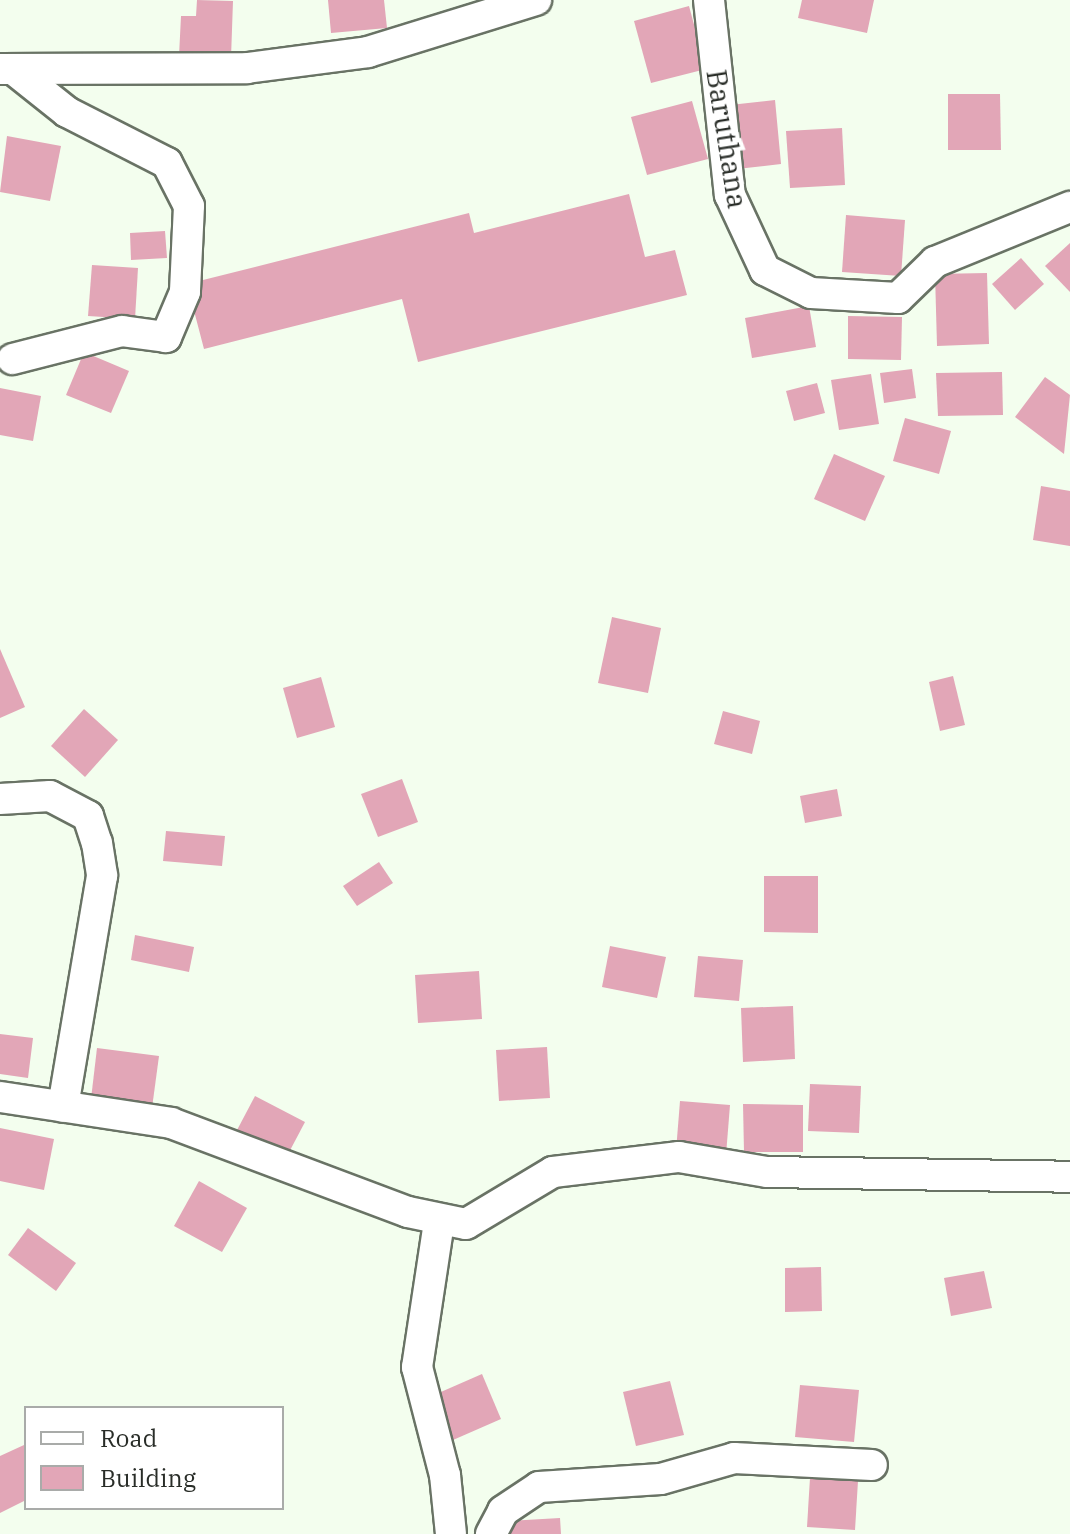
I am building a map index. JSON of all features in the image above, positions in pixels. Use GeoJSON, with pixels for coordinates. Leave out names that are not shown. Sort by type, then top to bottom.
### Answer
{"type":"FeatureCollection","features":[{"type":"Feature","properties":{"kind":"street"},"geometry":{"type":"LineString","coordinates":[[6,69],[247,68],[368,52],[536,0]]}},
{"type":"Feature","properties":{"kind":"street","name":"Baruthana"},"geometry":{"type":"LineString","coordinates":[[709,0],[730,195],[765,270],[811,293],[898,298],[935,262],[1070,207]]}},
{"type":"Feature","properties":{"kind":"street"},"geometry":{"type":"LineString","coordinates":[[6,69],[67,112],[167,163],[189,206],[185,292],[166,337],[122,331],[13,359]]}},
{"type":"Feature","properties":{"kind":"street"},"geometry":{"type":"LineString","coordinates":[[0,799],[50,796],[88,816],[97,843],[102,876],[63,1107]]}},
{"type":"Feature","properties":{"kind":"street"},"geometry":{"type":"LineString","coordinates":[[0,1097],[171,1123],[439,1222],[466,1224],[492,1214],[553,1172],[679,1157],[767,1172],[1070,1177]]}},
{"type":"Feature","properties":{"kind":"street"},"geometry":{"type":"LineString","coordinates":[[439,1222],[417,1367],[445,1475],[451,1534]]}},
{"type":"Feature","properties":{"kind":"street"},"geometry":{"type":"LineString","coordinates":[[491,1534],[503,1511],[539,1487],[661,1479],[734,1458],[872,1465]]}},
{"type":"Feature","properties":{"kind":"building"},"geometry":{"type":"Polygon","coordinates":[[[197,0],[233,1],[231,58],[179,56],[181,16],[196,16],[197,0]]]}},
{"type":"Feature","properties":{"kind":"building"},"geometry":{"type":"Polygon","coordinates":[[[328,0],[384,0],[387,28],[331,33],[328,0]]]}},
{"type":"Feature","properties":{"kind":"building"},"geometry":{"type":"Polygon","coordinates":[[[802,0],[874,0],[867,33],[798,18],[802,0]]]}},
{"type":"Feature","properties":{"kind":"building"},"geometry":{"type":"Polygon","coordinates":[[[689,6],[706,69],[651,83],[634,21],[689,6]]]}},
{"type":"Feature","properties":{"kind":"building"},"geometry":{"type":"Polygon","coordinates":[[[948,94],[1000,94],[1001,150],[948,150],[948,94]]]}},
{"type":"Feature","properties":{"kind":"building"},"geometry":{"type":"Polygon","coordinates":[[[775,100],[781,164],[737,169],[730,105],[775,100]]]}},
{"type":"Feature","properties":{"kind":"building"},"geometry":{"type":"Polygon","coordinates":[[[692,101],[708,159],[647,175],[631,117],[692,101]]]}},
{"type":"Feature","properties":{"kind":"building"},"geometry":{"type":"Polygon","coordinates":[[[842,128],[845,185],[790,188],[786,131],[842,128]]]}},
{"type":"Feature","properties":{"kind":"building"},"geometry":{"type":"Polygon","coordinates":[[[7,136],[61,146],[50,201],[0,192],[7,136]]]}},
{"type":"Feature","properties":{"kind":"building"},"geometry":{"type":"Polygon","coordinates":[[[629,194],[645,257],[675,250],[687,295],[418,362],[402,299],[204,349],[187,284],[469,213],[474,233],[629,194]]]}},
{"type":"Feature","properties":{"kind":"building"},"geometry":{"type":"Polygon","coordinates":[[[846,215],[905,220],[901,276],[842,272],[846,215]]]}},
{"type":"Feature","properties":{"kind":"building"},"geometry":{"type":"Polygon","coordinates":[[[165,231],[167,258],[131,260],[130,233],[165,231]]]}},
{"type":"Feature","properties":{"kind":"building"},"geometry":{"type":"Polygon","coordinates":[[[1070,243],[1070,292],[1045,266],[1070,243]]]}},
{"type":"Feature","properties":{"kind":"building"},"geometry":{"type":"Polygon","coordinates":[[[1021,258],[1044,284],[1015,310],[992,284],[1021,258]]]}},
{"type":"Feature","properties":{"kind":"building"},"geometry":{"type":"Polygon","coordinates":[[[92,265],[138,268],[135,319],[88,316],[92,265]]]}},
{"type":"Feature","properties":{"kind":"building"},"geometry":{"type":"Polygon","coordinates":[[[987,273],[989,344],[937,346],[935,274],[987,273]]]}},
{"type":"Feature","properties":{"kind":"building"},"geometry":{"type":"Polygon","coordinates":[[[809,306],[816,347],[752,358],[745,318],[809,306]]]}},
{"type":"Feature","properties":{"kind":"building"},"geometry":{"type":"Polygon","coordinates":[[[848,316],[902,317],[901,360],[848,359],[848,316]]]}},
{"type":"Feature","properties":{"kind":"building"},"geometry":{"type":"Polygon","coordinates":[[[84,352],[129,371],[111,413],[66,395],[84,352]]]}},
{"type":"Feature","properties":{"kind":"building"},"geometry":{"type":"Polygon","coordinates":[[[912,369],[916,398],[884,403],[880,373],[912,369]]]}},
{"type":"Feature","properties":{"kind":"building"},"geometry":{"type":"Polygon","coordinates":[[[1002,372],[1003,415],[938,416],[936,373],[1002,372]]]}},
{"type":"Feature","properties":{"kind":"building"},"geometry":{"type":"Polygon","coordinates":[[[871,374],[879,424],[839,430],[831,380],[871,374]]]}},
{"type":"Feature","properties":{"kind":"building"},"geometry":{"type":"Polygon","coordinates":[[[1045,377],[1070,395],[1064,454],[1015,417],[1045,377]]]}},
{"type":"Feature","properties":{"kind":"building"},"geometry":{"type":"Polygon","coordinates":[[[817,383],[825,413],[794,421],[786,391],[817,383]]]}},
{"type":"Feature","properties":{"kind":"building"},"geometry":{"type":"Polygon","coordinates":[[[0,388],[41,396],[33,441],[0,435],[0,388]]]}},
{"type":"Feature","properties":{"kind":"building"},"geometry":{"type":"Polygon","coordinates":[[[905,418],[951,431],[939,474],[893,461],[905,418]]]}},
{"type":"Feature","properties":{"kind":"building"},"geometry":{"type":"Polygon","coordinates":[[[834,454],[885,476],[865,521],[814,499],[834,454]]]}},
{"type":"Feature","properties":{"kind":"building"},"geometry":{"type":"Polygon","coordinates":[[[1041,486],[1070,491],[1070,546],[1033,540],[1041,486]]]}},
{"type":"Feature","properties":{"kind":"building"},"geometry":{"type":"Polygon","coordinates":[[[612,617],[661,628],[648,693],[598,683],[612,617]]]}},
{"type":"Feature","properties":{"kind":"building"},"geometry":{"type":"Polygon","coordinates":[[[0,649],[25,707],[0,718],[0,649]]]}},
{"type":"Feature","properties":{"kind":"building"},"geometry":{"type":"Polygon","coordinates":[[[953,676],[965,725],[940,731],[929,682],[953,676]]]}},
{"type":"Feature","properties":{"kind":"building"},"geometry":{"type":"Polygon","coordinates":[[[321,677],[335,727],[297,738],[283,688],[321,677]]]}},
{"type":"Feature","properties":{"kind":"building"},"geometry":{"type":"Polygon","coordinates":[[[84,709],[118,740],[85,777],[51,746],[84,709]]]}},
{"type":"Feature","properties":{"kind":"building"},"geometry":{"type":"Polygon","coordinates":[[[723,711],[760,721],[752,754],[714,744],[723,711]]]}},
{"type":"Feature","properties":{"kind":"building"},"geometry":{"type":"Polygon","coordinates":[[[402,779],[418,822],[378,837],[361,794],[402,779]]]}},
{"type":"Feature","properties":{"kind":"building"},"geometry":{"type":"Polygon","coordinates":[[[837,789],[842,816],[805,823],[800,796],[837,789]]]}},
{"type":"Feature","properties":{"kind":"building"},"geometry":{"type":"Polygon","coordinates":[[[166,831],[225,836],[222,866],[163,861],[166,831]]]}},
{"type":"Feature","properties":{"kind":"building"},"geometry":{"type":"Polygon","coordinates":[[[379,862],[393,883],[357,906],[343,886],[379,862]]]}},
{"type":"Feature","properties":{"kind":"building"},"geometry":{"type":"Polygon","coordinates":[[[764,876],[818,876],[818,933],[764,932],[764,876]]]}},
{"type":"Feature","properties":{"kind":"building"},"geometry":{"type":"Polygon","coordinates":[[[135,935],[194,947],[189,972],[131,960],[135,935]]]}},
{"type":"Feature","properties":{"kind":"building"},"geometry":{"type":"Polygon","coordinates":[[[610,946],[666,957],[657,998],[602,987],[610,946]]]}},
{"type":"Feature","properties":{"kind":"building"},"geometry":{"type":"Polygon","coordinates":[[[698,956],[743,960],[739,1001],[694,997],[698,956]]]}},
{"type":"Feature","properties":{"kind":"building"},"geometry":{"type":"Polygon","coordinates":[[[479,971],[482,1019],[418,1023],[415,975],[479,971]]]}},
{"type":"Feature","properties":{"kind":"building"},"geometry":{"type":"Polygon","coordinates":[[[793,1006],[795,1059],[743,1062],[741,1008],[793,1006]]]}},
{"type":"Feature","properties":{"kind":"building"},"geometry":{"type":"Polygon","coordinates":[[[0,1034],[33,1038],[28,1078],[0,1074],[0,1034]]]}},
{"type":"Feature","properties":{"kind":"building"},"geometry":{"type":"Polygon","coordinates":[[[547,1047],[550,1098],[499,1101],[496,1050],[547,1047]]]}},
{"type":"Feature","properties":{"kind":"building"},"geometry":{"type":"Polygon","coordinates":[[[97,1048],[159,1056],[152,1108],[91,1099],[97,1048]]]}},
{"type":"Feature","properties":{"kind":"building"},"geometry":{"type":"Polygon","coordinates":[[[810,1084],[861,1086],[859,1133],[808,1131],[810,1084]]]}},
{"type":"Feature","properties":{"kind":"building"},"geometry":{"type":"Polygon","coordinates":[[[255,1096],[305,1122],[286,1158],[236,1132],[255,1096]]]}},
{"type":"Feature","properties":{"kind":"building"},"geometry":{"type":"Polygon","coordinates":[[[680,1101],[730,1105],[726,1155],[676,1151],[680,1101]]]}},
{"type":"Feature","properties":{"kind":"building"},"geometry":{"type":"Polygon","coordinates":[[[743,1104],[803,1105],[803,1152],[744,1152],[743,1104]]]}},
{"type":"Feature","properties":{"kind":"building"},"geometry":{"type":"Polygon","coordinates":[[[0,1128],[54,1139],[44,1190],[0,1181],[0,1128]]]}},
{"type":"Feature","properties":{"kind":"building"},"geometry":{"type":"Polygon","coordinates":[[[199,1181],[247,1208],[222,1252],[174,1226],[199,1181]]]}},
{"type":"Feature","properties":{"kind":"building"},"geometry":{"type":"Polygon","coordinates":[[[28,1228],[76,1263],[56,1291],[8,1255],[28,1228]]]}},
{"type":"Feature","properties":{"kind":"building"},"geometry":{"type":"Polygon","coordinates":[[[821,1267],[822,1311],[785,1312],[785,1268],[821,1267]]]}},
{"type":"Feature","properties":{"kind":"building"},"geometry":{"type":"Polygon","coordinates":[[[984,1271],[992,1308],[951,1316],[944,1278],[984,1271]]]}},
{"type":"Feature","properties":{"kind":"building"},"geometry":{"type":"Polygon","coordinates":[[[482,1374],[501,1419],[453,1440],[434,1395],[482,1374]]]}},
{"type":"Feature","properties":{"kind":"building"},"geometry":{"type":"Polygon","coordinates":[[[670,1381],[684,1435],[636,1446],[623,1392],[670,1381]]]}},
{"type":"Feature","properties":{"kind":"building"},"geometry":{"type":"Polygon","coordinates":[[[800,1385],[859,1390],[854,1442],[795,1437],[800,1385]]]}},
{"type":"Feature","properties":{"kind":"building"},"geometry":{"type":"Polygon","coordinates":[[[24,1445],[24,1501],[0,1513],[0,1456],[24,1445]]]}},
{"type":"Feature","properties":{"kind":"building"},"geometry":{"type":"Polygon","coordinates":[[[810,1478],[858,1481],[855,1530],[807,1527],[810,1478]]]}},
{"type":"Feature","properties":{"kind":"building"},"geometry":{"type":"Polygon","coordinates":[[[560,1518],[561,1534],[508,1534],[507,1521],[560,1518]]]}}]}
